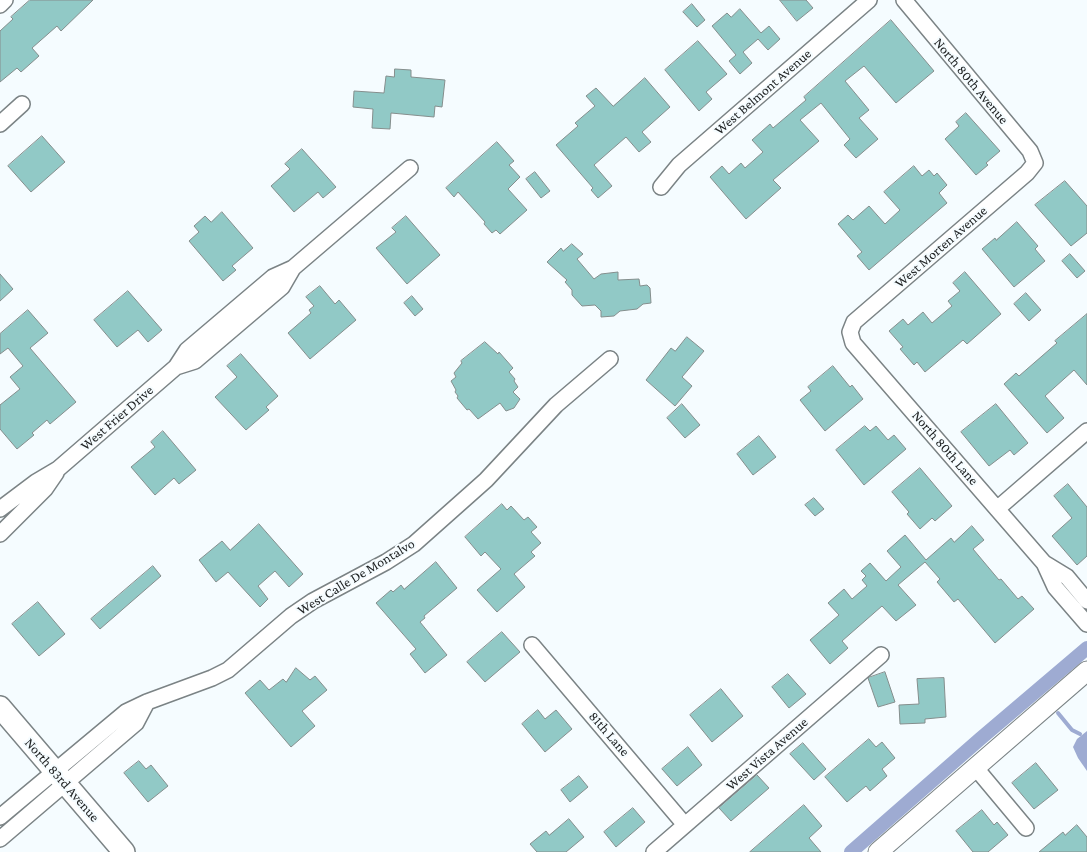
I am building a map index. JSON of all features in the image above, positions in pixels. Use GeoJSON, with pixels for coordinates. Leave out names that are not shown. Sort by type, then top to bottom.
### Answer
{"type":"FeatureCollection","features":[{"type":"Feature","properties":{"kind":"main road","name":"North 83rd Avenue"},"geometry":{"type":"LineString","coordinates":[[0,707],[124,852]]}},
{"type":"Feature","properties":{"kind":"street"},"geometry":{"type":"LineString","coordinates":[[0,5],[5,0]]}},
{"type":"Feature","properties":{"kind":"street","name":"West Belmont Avenue"},"geometry":{"type":"LineString","coordinates":[[661,187],[680,165],[869,0]]}},
{"type":"Feature","properties":{"kind":"street","name":"North 80th Avenue"},"geometry":{"type":"LineString","coordinates":[[904,0],[1030,151],[1035,163]]}},
{"type":"Feature","properties":{"kind":"street"},"geometry":{"type":"LineString","coordinates":[[0,124],[22,104]]}},
{"type":"Feature","properties":{"kind":"street","name":"West Morten Avenue"},"geometry":{"type":"LineString","coordinates":[[850,332],[854,322],[1027,173],[1035,163]]}},
{"type":"Feature","properties":{"kind":"street","name":"West Frier Drive"},"geometry":{"type":"LineString","coordinates":[[0,508],[58,469],[176,367],[187,350],[273,277],[293,268],[410,168]]}},
{"type":"Feature","properties":{"kind":"street","name":"North 80th Lane"},"geometry":{"type":"LineString","coordinates":[[850,332],[853,343],[1044,563],[1055,587],[1077,597],[1087,624]]}},
{"type":"Feature","properties":{"kind":"street","name":"West Calle De Montalvo"},"geometry":{"type":"LineString","coordinates":[[60,778],[114,732],[126,712],[228,670],[291,616],[313,601],[386,562],[414,544],[486,480],[556,404],[610,359]]}},
{"type":"Feature","properties":{"kind":"street"},"geometry":{"type":"LineString","coordinates":[[997,509],[1087,431]]}},
{"type":"Feature","properties":{"kind":"street","name":"West Frier Drive"},"geometry":{"type":"LineString","coordinates":[[0,534],[45,489],[58,469]]}},
{"type":"Feature","properties":{"kind":"street","name":"81th Lane"},"geometry":{"type":"LineString","coordinates":[[532,645],[685,825]]}},
{"type":"Feature","properties":{"kind":"street","name":"West Vista Avenue"},"geometry":{"type":"LineString","coordinates":[[654,852],[881,655]]}},
{"type":"Feature","properties":{"kind":"street"},"geometry":{"type":"LineString","coordinates":[[878,852],[1087,671]]}},
{"type":"Feature","properties":{"kind":"street"},"geometry":{"type":"LineString","coordinates":[[975,767],[1026,828]]}},
{"type":"Feature","properties":{"kind":"street"},"geometry":{"type":"LineString","coordinates":[[0,817],[60,778]]}},
{"type":"Feature","properties":{"kind":"street"},"geometry":{"type":"LineString","coordinates":[[3,831],[60,778]]}},
{"type":"Feature","properties":{"kind":"water"},"geometry":{"type":"Polygon","coordinates":[[[1087,731],[1087,771],[1073,747],[1077,739],[1087,731]]]}},
{"type":"Feature","properties":{"kind":"building"},"geometry":{"type":"Polygon","coordinates":[[[30,0],[93,0],[61,31],[57,26],[32,48],[39,56],[21,72],[17,68],[0,82],[0,31],[13,19],[11,17],[30,0]]]}},
{"type":"Feature","properties":{"kind":"building"},"geometry":{"type":"Polygon","coordinates":[[[780,0],[806,0],[813,8],[797,21],[780,0]]]}},
{"type":"Feature","properties":{"kind":"building"},"geometry":{"type":"Polygon","coordinates":[[[692,4],[705,20],[697,27],[683,12],[692,4]]]}},
{"type":"Feature","properties":{"kind":"building"},"geometry":{"type":"Polygon","coordinates":[[[740,9],[761,33],[769,26],[780,39],[768,50],[758,39],[743,52],[752,63],[740,74],[729,61],[736,55],[712,26],[727,13],[731,17],[740,9]]]}},
{"type":"Feature","properties":{"kind":"building"},"geometry":{"type":"Polygon","coordinates":[[[891,20],[934,71],[896,103],[864,66],[845,81],[869,110],[859,118],[878,139],[856,158],[844,145],[850,139],[821,103],[800,120],[819,141],[773,180],[781,188],[746,219],[710,177],[722,166],[729,174],[741,163],[745,168],[763,152],[752,140],[770,124],[773,128],[806,100],[804,97],[891,20]]]}},
{"type":"Feature","properties":{"kind":"building"},"geometry":{"type":"Polygon","coordinates":[[[698,41],[727,74],[706,92],[712,99],[699,111],[665,70],[698,41]]]}},
{"type":"Feature","properties":{"kind":"building"},"geometry":{"type":"Polygon","coordinates":[[[395,69],[411,70],[411,77],[445,80],[442,107],[435,106],[434,117],[391,113],[390,129],[372,128],[373,109],[353,107],[354,91],[384,93],[386,76],[394,77],[395,69]]]}},
{"type":"Feature","properties":{"kind":"building"},"geometry":{"type":"Polygon","coordinates":[[[645,78],[670,107],[642,132],[651,142],[639,152],[626,137],[594,165],[612,186],[598,198],[591,190],[593,188],[556,145],[578,126],[575,123],[595,106],[586,96],[596,88],[613,106],[645,78]]]}},
{"type":"Feature","properties":{"kind":"building"},"geometry":{"type":"Polygon","coordinates":[[[966,113],[1000,151],[976,175],[945,139],[959,126],[956,122],[966,113]]]}},
{"type":"Feature","properties":{"kind":"building"},"geometry":{"type":"Polygon","coordinates":[[[42,136],[65,162],[31,192],[8,166],[42,136]]]}},
{"type":"Feature","properties":{"kind":"building"},"geometry":{"type":"Polygon","coordinates":[[[497,142],[514,161],[509,165],[520,177],[508,189],[527,210],[500,234],[496,230],[492,233],[484,224],[485,222],[458,192],[454,197],[446,188],[497,142]]]}},
{"type":"Feature","properties":{"kind":"building"},"geometry":{"type":"Polygon","coordinates":[[[302,149],[336,187],[323,198],[318,192],[294,212],[271,186],[290,169],[285,164],[302,149]]]}},
{"type":"Feature","properties":{"kind":"building"},"geometry":{"type":"Polygon","coordinates":[[[914,166],[922,176],[929,170],[934,176],[937,173],[947,185],[939,193],[947,203],[869,270],[857,256],[862,252],[838,224],[848,215],[853,220],[869,206],[885,224],[900,210],[884,192],[914,166]]]}},
{"type":"Feature","properties":{"kind":"building"},"geometry":{"type":"Polygon","coordinates":[[[535,172],[550,191],[541,198],[526,179],[535,172]]]}},
{"type":"Feature","properties":{"kind":"building"},"geometry":{"type":"Polygon","coordinates":[[[1065,181],[1087,206],[1087,233],[1071,246],[1035,205],[1065,181]]]}},
{"type":"Feature","properties":{"kind":"building"},"geometry":{"type":"Polygon","coordinates":[[[222,212],[253,248],[232,266],[236,270],[223,281],[189,241],[199,232],[194,226],[205,216],[211,222],[222,212]]]}},
{"type":"Feature","properties":{"kind":"building"},"geometry":{"type":"Polygon","coordinates":[[[406,216],[440,255],[407,284],[376,248],[396,232],[392,228],[406,216]]]}},
{"type":"Feature","properties":{"kind":"building"},"geometry":{"type":"Polygon","coordinates":[[[1017,222],[1038,246],[1035,249],[1045,261],[1014,287],[982,249],[1017,222]]]}},
{"type":"Feature","properties":{"kind":"building"},"geometry":{"type":"Polygon","coordinates":[[[572,244],[583,254],[577,259],[594,279],[601,274],[618,272],[618,280],[639,279],[640,286],[647,285],[650,288],[651,303],[643,304],[637,309],[620,311],[614,316],[601,317],[601,311],[595,305],[582,306],[572,295],[572,290],[565,282],[567,280],[547,262],[561,248],[563,251],[572,244]]]}},
{"type":"Feature","properties":{"kind":"building"},"geometry":{"type":"Polygon","coordinates":[[[1070,254],[1085,271],[1077,278],[1062,261],[1070,254]]]}},
{"type":"Feature","properties":{"kind":"building"},"geometry":{"type":"Polygon","coordinates":[[[965,272],[1001,314],[967,344],[963,340],[925,372],[917,362],[914,365],[900,349],[903,347],[889,331],[903,319],[908,325],[923,312],[932,323],[952,306],[948,301],[960,291],[953,283],[965,272]]]}},
{"type":"Feature","properties":{"kind":"building"},"geometry":{"type":"Polygon","coordinates":[[[0,274],[13,289],[0,301],[0,274]]]}},
{"type":"Feature","properties":{"kind":"building"},"geometry":{"type":"Polygon","coordinates":[[[320,286],[335,304],[339,300],[356,320],[310,359],[288,333],[311,313],[309,310],[314,306],[306,297],[320,286]]]}},
{"type":"Feature","properties":{"kind":"building"},"geometry":{"type":"Polygon","coordinates":[[[128,291],[162,330],[148,342],[138,330],[117,347],[94,320],[128,291]]]}},
{"type":"Feature","properties":{"kind":"building"},"geometry":{"type":"Polygon","coordinates":[[[1026,293],[1041,310],[1029,321],[1014,304],[1026,293]]]}},
{"type":"Feature","properties":{"kind":"building"},"geometry":{"type":"Polygon","coordinates":[[[412,296],[423,309],[415,316],[404,303],[412,296]]]}},
{"type":"Feature","properties":{"kind":"building"},"geometry":{"type":"Polygon","coordinates":[[[28,310],[48,333],[30,348],[76,402],[50,424],[47,420],[32,433],[34,435],[17,449],[0,429],[0,405],[20,389],[10,377],[23,366],[8,348],[0,354],[0,334],[28,310]]]}},
{"type":"Feature","properties":{"kind":"building"},"geometry":{"type":"Polygon","coordinates":[[[1087,314],[1087,385],[1074,370],[1045,396],[1064,418],[1047,433],[1004,384],[1016,373],[1019,376],[1057,343],[1055,341],[1087,314]]]}},
{"type":"Feature","properties":{"kind":"building"},"geometry":{"type":"Polygon","coordinates":[[[687,337],[704,351],[682,377],[692,386],[675,406],[646,380],[671,348],[675,351],[687,337]]]}},
{"type":"Feature","properties":{"kind":"building"},"geometry":{"type":"Polygon","coordinates":[[[485,342],[498,354],[499,352],[513,368],[509,372],[515,379],[514,381],[518,387],[513,392],[520,399],[514,408],[506,411],[500,403],[478,419],[457,398],[456,390],[451,381],[456,377],[454,373],[462,363],[461,361],[485,342]]]}},
{"type":"Feature","properties":{"kind":"building"},"geometry":{"type":"Polygon","coordinates":[[[241,354],[278,396],[266,407],[269,410],[246,430],[215,397],[237,377],[227,366],[241,354]]]}},
{"type":"Feature","properties":{"kind":"building"},"geometry":{"type":"Polygon","coordinates":[[[833,366],[850,387],[852,385],[863,399],[825,431],[800,400],[811,391],[808,387],[833,366]]]}},
{"type":"Feature","properties":{"kind":"building"},"geometry":{"type":"Polygon","coordinates":[[[682,404],[700,425],[685,438],[667,418],[682,404]]]}},
{"type":"Feature","properties":{"kind":"building"},"geometry":{"type":"Polygon","coordinates":[[[996,404],[1028,443],[1014,455],[1010,450],[989,466],[961,432],[996,404]]]}},
{"type":"Feature","properties":{"kind":"building"},"geometry":{"type":"Polygon","coordinates":[[[865,426],[870,431],[876,426],[888,440],[894,435],[906,449],[864,485],[836,450],[865,426]]]}},
{"type":"Feature","properties":{"kind":"building"},"geometry":{"type":"Polygon","coordinates":[[[163,431],[196,470],[179,484],[174,478],[155,495],[131,467],[155,447],[151,442],[163,431]]]}},
{"type":"Feature","properties":{"kind":"building"},"geometry":{"type":"Polygon","coordinates":[[[759,436],[776,457],[753,475],[737,454],[759,436]]]}},
{"type":"Feature","properties":{"kind":"building"},"geometry":{"type":"Polygon","coordinates":[[[920,468],[952,506],[935,521],[932,518],[920,529],[892,492],[920,468]]]}},
{"type":"Feature","properties":{"kind":"building"},"geometry":{"type":"Polygon","coordinates":[[[1068,484],[1087,507],[1087,556],[1077,565],[1052,536],[1072,518],[1054,496],[1068,484]]]}},
{"type":"Feature","properties":{"kind":"building"},"geometry":{"type":"Polygon","coordinates":[[[814,498],[824,509],[815,516],[805,505],[814,498]]]}},
{"type":"Feature","properties":{"kind":"building"},"geometry":{"type":"Polygon","coordinates":[[[502,504],[507,510],[511,506],[524,520],[528,517],[537,527],[531,532],[541,543],[531,552],[535,556],[514,574],[525,587],[497,612],[477,590],[501,569],[485,552],[481,556],[465,537],[502,504]]]}},
{"type":"Feature","properties":{"kind":"building"},"geometry":{"type":"Polygon","coordinates":[[[259,524],[303,574],[289,587],[275,571],[258,586],[268,599],[260,607],[228,572],[216,582],[199,560],[222,541],[230,550],[259,524]]]}},
{"type":"Feature","properties":{"kind":"building"},"geometry":{"type":"Polygon","coordinates":[[[972,526],[984,540],[973,549],[1018,599],[1022,596],[1034,609],[995,643],[958,599],[954,602],[937,582],[940,579],[925,562],[898,585],[916,605],[896,621],[882,606],[842,641],[848,648],[830,664],[810,640],[839,615],[828,603],[844,589],[852,599],[867,586],[862,580],[866,576],[861,571],[870,563],[886,581],[901,567],[887,551],[905,535],[926,560],[951,538],[954,542],[972,526]]]}},
{"type":"Feature","properties":{"kind":"building"},"geometry":{"type":"Polygon","coordinates":[[[436,562],[457,588],[424,616],[425,618],[420,622],[447,655],[425,673],[410,654],[416,649],[376,603],[391,590],[393,592],[401,585],[404,589],[436,562]]]}},
{"type":"Feature","properties":{"kind":"building"},"geometry":{"type":"Polygon","coordinates":[[[153,566],[161,576],[100,629],[91,619],[153,566]]]}},
{"type":"Feature","properties":{"kind":"building"},"geometry":{"type":"Polygon","coordinates":[[[38,602],[65,634],[39,656],[12,624],[38,602]]]}},
{"type":"Feature","properties":{"kind":"building"},"geometry":{"type":"Polygon","coordinates":[[[502,632],[520,652],[485,682],[467,662],[502,632]]]}},
{"type":"Feature","properties":{"kind":"building"},"geometry":{"type":"Polygon","coordinates":[[[296,668],[310,680],[315,676],[327,690],[302,711],[315,726],[291,747],[245,693],[260,680],[269,690],[283,679],[286,682],[296,668]]]}},
{"type":"Feature","properties":{"kind":"building"},"geometry":{"type":"Polygon","coordinates":[[[885,672],[895,702],[878,707],[868,678],[885,672]]]}},
{"type":"Feature","properties":{"kind":"building"},"geometry":{"type":"Polygon","coordinates":[[[788,674],[806,694],[789,708],[772,687],[788,674]]]}},
{"type":"Feature","properties":{"kind":"building"},"geometry":{"type":"Polygon","coordinates":[[[944,678],[946,717],[925,719],[925,723],[900,724],[899,705],[919,704],[917,679],[944,678]]]}},
{"type":"Feature","properties":{"kind":"building"},"geometry":{"type":"Polygon","coordinates":[[[721,689],[743,716],[712,742],[690,715],[721,689]]]}},
{"type":"Feature","properties":{"kind":"building"},"geometry":{"type":"Polygon","coordinates":[[[538,710],[545,719],[556,710],[572,729],[545,752],[522,724],[538,710]]]}},
{"type":"Feature","properties":{"kind":"building"},"geometry":{"type":"Polygon","coordinates":[[[869,739],[876,747],[882,742],[895,758],[882,769],[887,776],[870,791],[866,786],[847,802],[825,777],[869,739]]]}},
{"type":"Feature","properties":{"kind":"building"},"geometry":{"type":"Polygon","coordinates":[[[803,743],[826,769],[814,780],[790,754],[803,743]]]}},
{"type":"Feature","properties":{"kind":"building"},"geometry":{"type":"Polygon","coordinates":[[[688,747],[702,765],[677,786],[662,769],[688,747]]]}},
{"type":"Feature","properties":{"kind":"building"},"geometry":{"type":"Polygon","coordinates":[[[139,761],[146,769],[151,765],[168,786],[148,802],[124,773],[139,761]]]}},
{"type":"Feature","properties":{"kind":"building"},"geometry":{"type":"Polygon","coordinates":[[[1036,763],[1058,790],[1034,809],[1012,783],[1036,763]]]}},
{"type":"Feature","properties":{"kind":"building"},"geometry":{"type":"Polygon","coordinates":[[[757,775],[769,788],[731,821],[719,808],[757,775]]]}},
{"type":"Feature","properties":{"kind":"building"},"geometry":{"type":"Polygon","coordinates":[[[579,776],[588,787],[570,802],[561,790],[579,776]]]}},
{"type":"Feature","properties":{"kind":"building"},"geometry":{"type":"Polygon","coordinates":[[[804,805],[822,826],[809,838],[821,852],[750,852],[804,805]]]}},
{"type":"Feature","properties":{"kind":"building"},"geometry":{"type":"Polygon","coordinates":[[[633,808],[645,822],[616,847],[604,832],[633,808]]]}},
{"type":"Feature","properties":{"kind":"building"},"geometry":{"type":"Polygon","coordinates":[[[982,810],[994,825],[997,822],[1008,835],[988,852],[973,852],[956,831],[982,810]]]}},
{"type":"Feature","properties":{"kind":"building"},"geometry":{"type":"Polygon","coordinates":[[[569,819],[584,837],[566,852],[537,852],[530,844],[546,831],[549,835],[569,819]]]}},
{"type":"Feature","properties":{"kind":"building"},"geometry":{"type":"Polygon","coordinates":[[[1077,825],[1087,837],[1087,852],[1039,852],[1063,832],[1065,835],[1077,825]]]}},
{"type":"Feature","properties":{"kind":"waterway"},"geometry":{"type":"LineString","coordinates":[[851,852],[1087,648]]}},
{"type":"Feature","properties":{"kind":"waterway"},"geometry":{"type":"LineString","coordinates":[[1058,713],[1072,730],[1080,734]]}}]}
